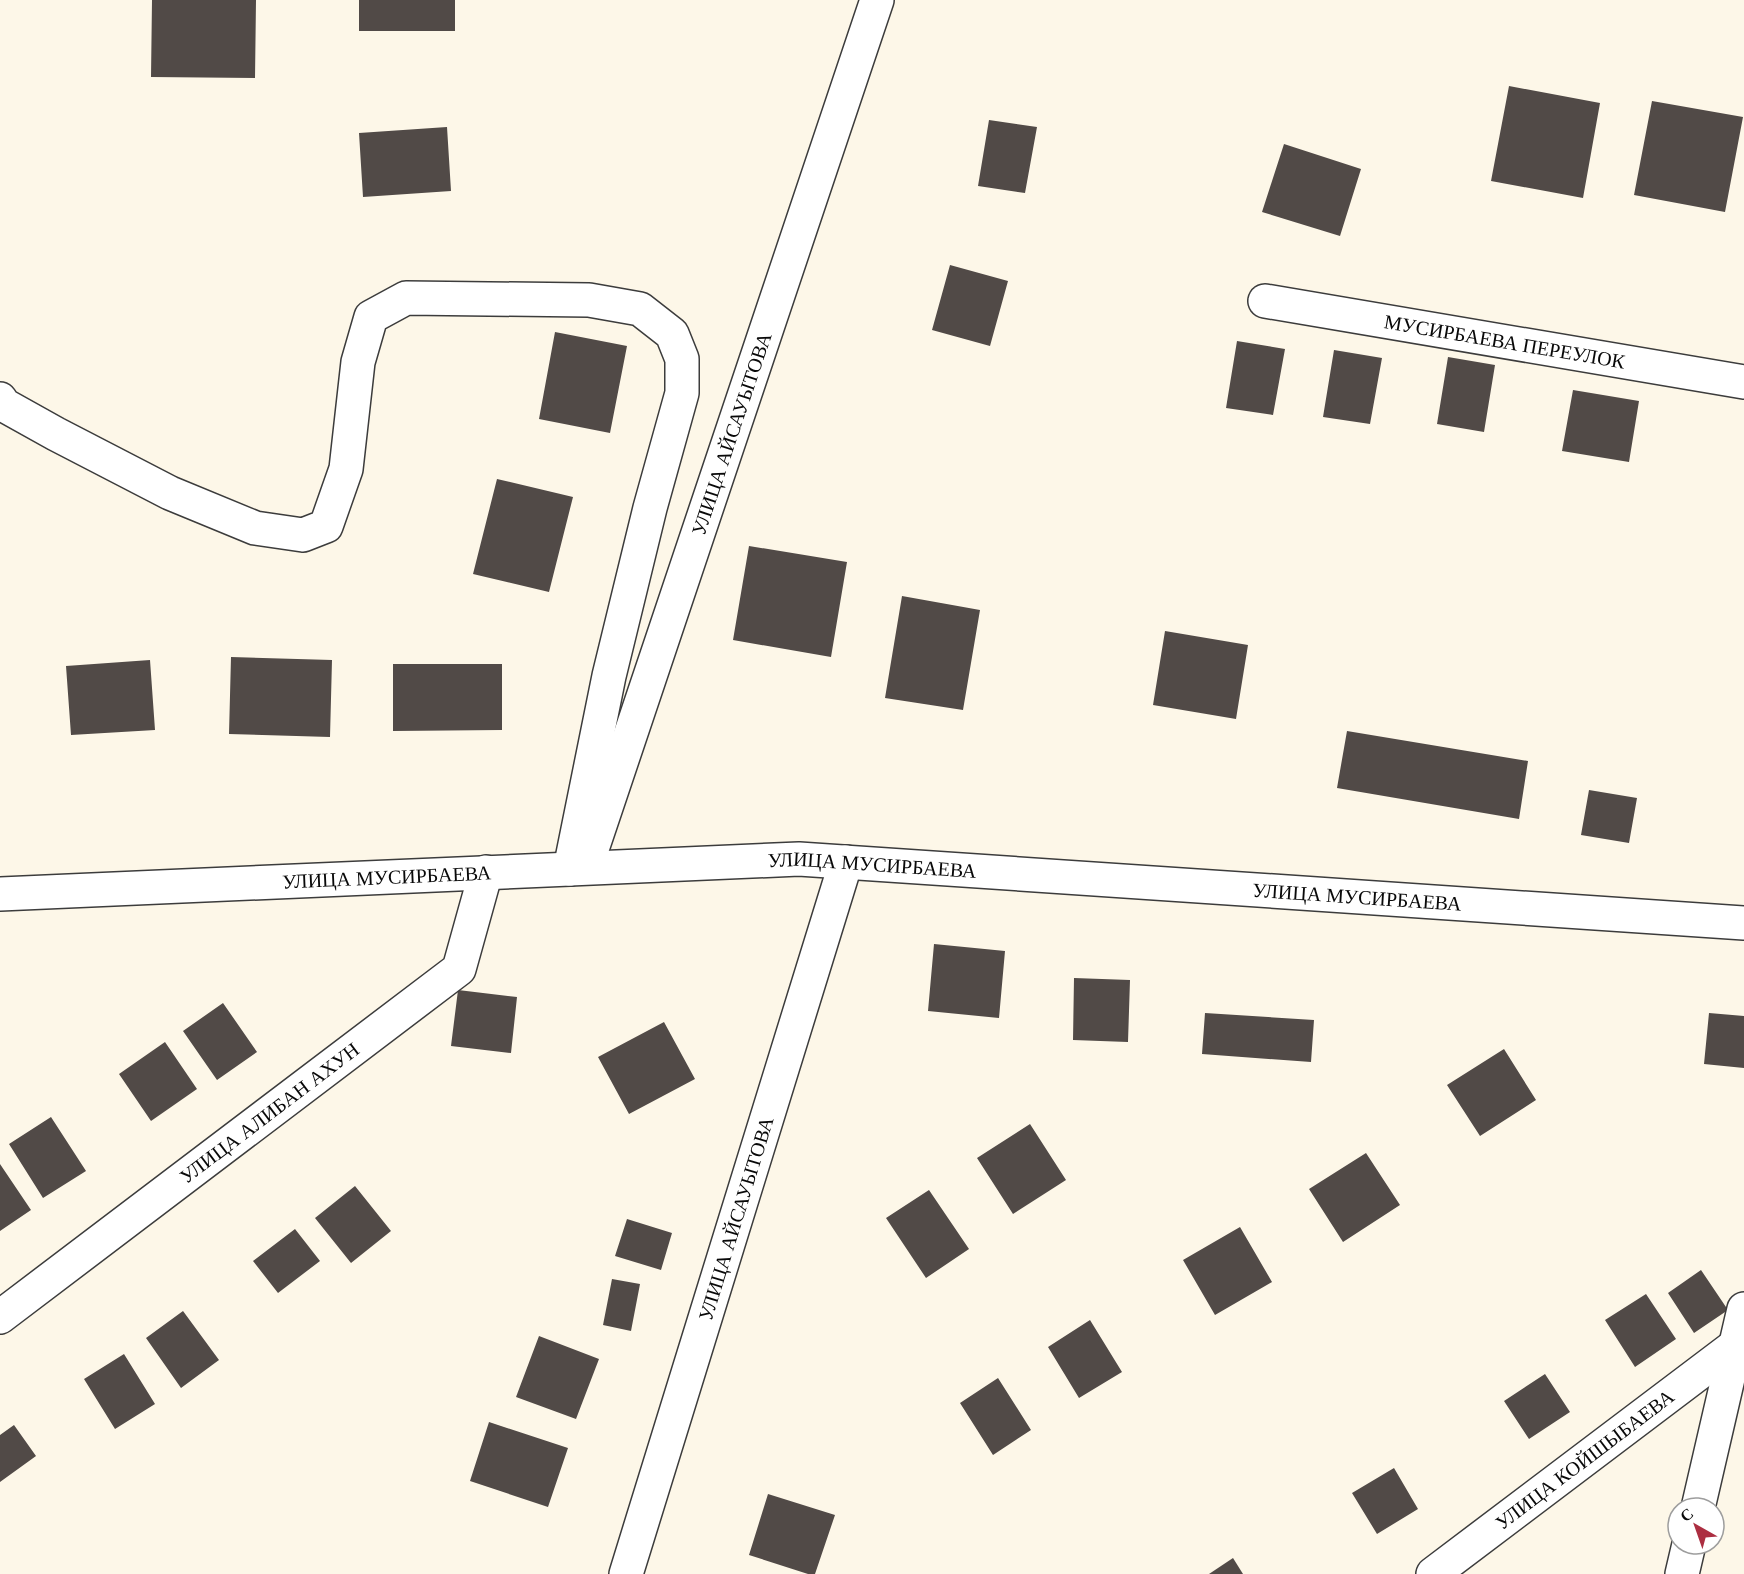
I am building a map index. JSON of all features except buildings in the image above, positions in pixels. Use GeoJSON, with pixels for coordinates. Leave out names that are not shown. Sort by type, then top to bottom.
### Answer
{"type":"FeatureCollection","features":[{"type":"Feature","properties":{"kind":"street","name":"УЛИЦА АЙСАУЫТОВА"},"geometry":{"type":"LineString","coordinates":[[578,869],[877,0]]}},
{"type":"Feature","properties":{"kind":"street"},"geometry":{"type":"LineString","coordinates":[[0,399],[4,405],[56,434],[170,493],[255,528],[303,535],[326,526],[346,469],[358,362],[371,317],[406,298],[589,300],[640,309],[672,334],[682,359],[682,393],[650,508],[609,676],[578,869]]}},
{"type":"Feature","properties":{"kind":"street","name":"МУСИРБАЕВА ПЕРЕУЛОК"},"geometry":{"type":"LineString","coordinates":[[1265,301],[1744,382]]}},
{"type":"Feature","properties":{"kind":"street","name":"УЛИЦА МУСИРБАЕВА"},"geometry":{"type":"LineString","coordinates":[[0,894],[799,859],[1744,924]]}},
{"type":"Feature","properties":{"kind":"street","name":"УЛИЦА АЙСАУЫТОВА"},"geometry":{"type":"LineString","coordinates":[[626,1574],[846,862]]}},
{"type":"Feature","properties":{"kind":"street","name":"УЛИЦА АЛИБАН АХУН"},"geometry":{"type":"LineString","coordinates":[[0,1317],[459,969],[486,872]]}},
{"type":"Feature","properties":{"kind":"street"},"geometry":{"type":"LineString","coordinates":[[1701,1496],[1744,1309]]}},
{"type":"Feature","properties":{"kind":"street","name":"УЛИЦА КОЙШЫБАЕВА"},"geometry":{"type":"LineString","coordinates":[[1433,1574],[1736,1345]]}},
{"type":"Feature","properties":{"kind":"street"},"geometry":{"type":"LineString","coordinates":[[1683,1574],[1687,1556]]}}]}
